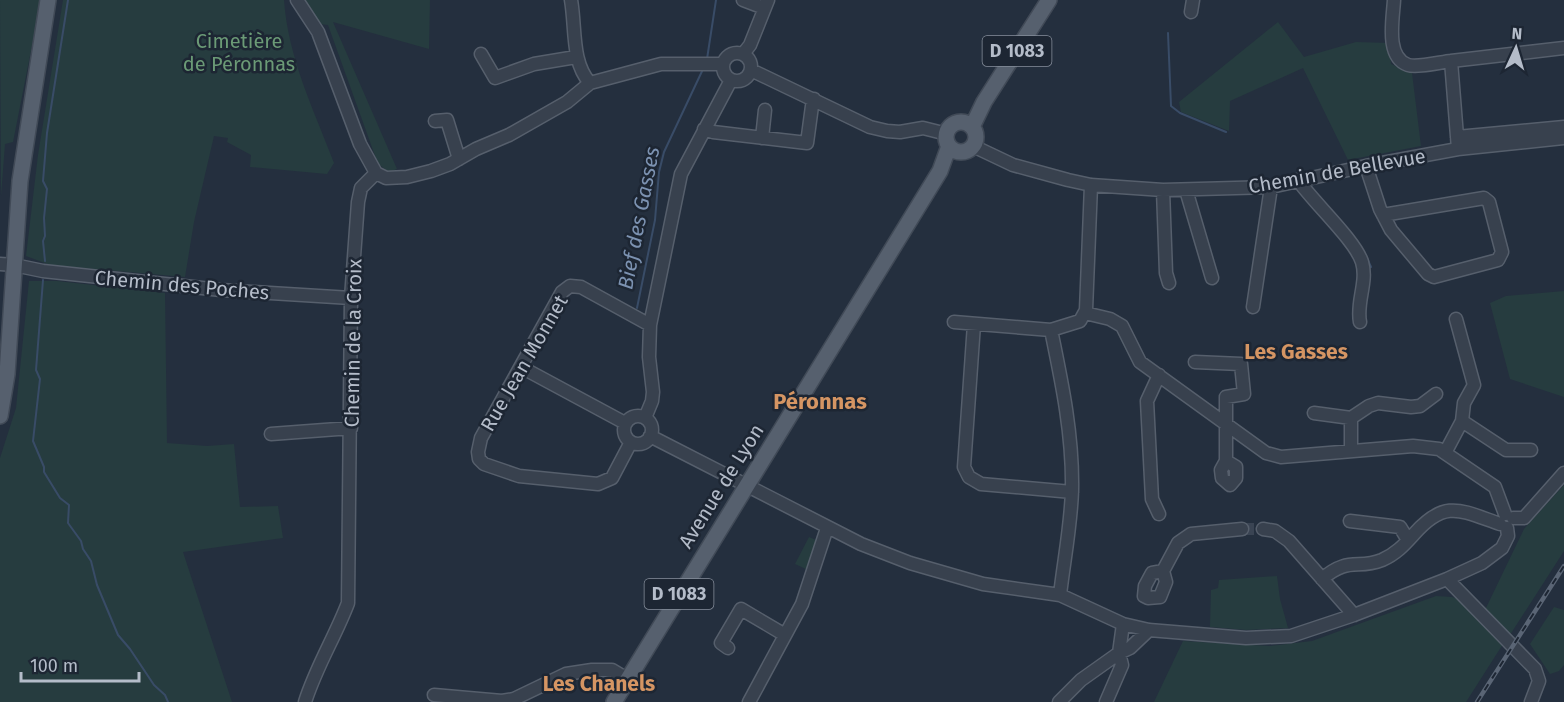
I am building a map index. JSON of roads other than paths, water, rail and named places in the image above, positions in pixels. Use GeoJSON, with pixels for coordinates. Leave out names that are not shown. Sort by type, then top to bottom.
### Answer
{"type":"FeatureCollection","features":[{"type":"Feature","properties":{"kind":"main road"},"geometry":{"type":"LineString","coordinates":[[0,416],[7,374],[7,265],[48,0]]}},
{"type":"Feature","properties":{"kind":"main road","name":"D 1083"},"geometry":{"type":"LineString","coordinates":[[967,125],[1049,0]]}},
{"type":"Feature","properties":{"kind":"main road"},"geometry":{"type":"LineString","coordinates":[[967,125],[976,135],[973,146],[966,151],[951,144],[952,126],[967,125]]}},
{"type":"Feature","properties":{"kind":"main road","name":"Avenue de Lyon"},"geometry":{"type":"LineString","coordinates":[[614,702],[940,171],[950,162],[951,144]]}},
{"type":"Feature","properties":{"kind":"street"},"geometry":{"type":"LineString","coordinates":[[297,0],[318,32],[360,144],[376,173],[387,178],[406,177],[431,171],[459,159],[509,135],[567,102],[590,83],[661,64],[723,64]]}},
{"type":"Feature","properties":{"kind":"street"},"geometry":{"type":"LineString","coordinates":[[571,0],[575,21],[576,57],[582,74],[590,83]]}},
{"type":"Feature","properties":{"kind":"street"},"geometry":{"type":"LineString","coordinates":[[743,0],[766,4],[750,45],[743,54]]}},
{"type":"Feature","properties":{"kind":"street"},"geometry":{"type":"LineString","coordinates":[[1394,0],[1393,49],[1399,59],[1410,66],[1564,48]]}},
{"type":"Feature","properties":{"kind":"street"},"geometry":{"type":"LineString","coordinates":[[481,54],[495,78],[534,64],[576,57]]}},
{"type":"Feature","properties":{"kind":"street"},"geometry":{"type":"LineString","coordinates":[[731,54],[743,54],[750,61],[751,70],[743,80],[731,80],[724,73],[723,64],[731,54]]}},
{"type":"Feature","properties":{"kind":"street"},"geometry":{"type":"LineString","coordinates":[[1451,61],[1457,143],[1564,127]]}},
{"type":"Feature","properties":{"kind":"street"},"geometry":{"type":"LineString","coordinates":[[751,70],[870,127],[900,132],[922,128],[951,144]]}},
{"type":"Feature","properties":{"kind":"street"},"geometry":{"type":"LineString","coordinates":[[645,418],[653,392],[649,357],[650,325],[681,174],[731,80]]}},
{"type":"Feature","properties":{"kind":"street"},"geometry":{"type":"LineString","coordinates":[[704,129],[807,143],[814,99]]}},
{"type":"Feature","properties":{"kind":"street"},"geometry":{"type":"LineString","coordinates":[[762,138],[765,110]]}},
{"type":"Feature","properties":{"kind":"street"},"geometry":{"type":"LineString","coordinates":[[435,121],[447,120],[459,159]]}},
{"type":"Feature","properties":{"kind":"street","name":"Chemin de Bellevue"},"geometry":{"type":"LineString","coordinates":[[973,146],[1013,165],[1091,185],[1186,190],[1271,187],[1457,143],[1564,138]]}},
{"type":"Feature","properties":{"kind":"street"},"geometry":{"type":"LineString","coordinates":[[1366,166],[1383,215],[1391,230],[1428,274],[1434,277],[1498,260],[1502,252],[1489,202],[1484,198],[1383,215]]}},
{"type":"Feature","properties":{"kind":"street","name":"Chemin de la Croix"},"geometry":{"type":"LineString","coordinates":[[305,702],[311,682],[348,603],[351,298],[358,202],[361,188],[376,173]]}},
{"type":"Feature","properties":{"kind":"street"},"geometry":{"type":"LineString","coordinates":[[1298,180],[1352,246],[1361,261],[1364,276],[1358,314],[1360,322]]}},
{"type":"Feature","properties":{"kind":"street"},"geometry":{"type":"LineString","coordinates":[[954,322],[1051,330],[1080,321],[1086,310],[1091,185]]}},
{"type":"Feature","properties":{"kind":"street"},"geometry":{"type":"LineString","coordinates":[[1253,307],[1271,187]]}},
{"type":"Feature","properties":{"kind":"street"},"geometry":{"type":"LineString","coordinates":[[1163,190],[1166,273],[1169,283]]}},
{"type":"Feature","properties":{"kind":"street"},"geometry":{"type":"LineString","coordinates":[[1186,190],[1212,278]]}},
{"type":"Feature","properties":{"kind":"street","name":"Chemin des Poches"},"geometry":{"type":"LineString","coordinates":[[7,265],[221,290],[351,298]]}},
{"type":"Feature","properties":{"kind":"street","name":"Rue Jean Monnet"},"geometry":{"type":"LineString","coordinates":[[631,442],[612,478],[598,484],[519,476],[484,464],[479,459],[478,452],[482,438],[562,292],[570,286],[581,287],[650,325]]}},
{"type":"Feature","properties":{"kind":"street"},"geometry":{"type":"LineString","coordinates":[[650,436],[827,528],[871,548],[910,563],[983,584],[1060,595],[1123,624],[1149,630],[1246,638],[1291,636],[1354,615],[1447,579],[1482,563],[1502,548],[1508,536],[1506,521],[1495,488],[1439,449],[1413,446],[1281,457],[1266,453],[1140,362],[1122,326],[1084,313]]}},
{"type":"Feature","properties":{"kind":"street"},"geometry":{"type":"LineString","coordinates":[[1445,453],[1462,421],[1464,403],[1474,385],[1456,318]]}},
{"type":"Feature","properties":{"kind":"street"},"geometry":{"type":"LineString","coordinates":[[974,324],[964,466],[969,477],[981,484],[1072,492]]}},
{"type":"Feature","properties":{"kind":"street"},"geometry":{"type":"LineString","coordinates":[[1051,330],[1070,430],[1072,492],[1060,595]]}},
{"type":"Feature","properties":{"kind":"street"},"geometry":{"type":"LineString","coordinates":[[1195,362],[1241,364],[1244,394],[1226,397],[1226,461]]}},
{"type":"Feature","properties":{"kind":"street"},"geometry":{"type":"LineString","coordinates":[[521,367],[626,423]]}},
{"type":"Feature","properties":{"kind":"street"},"geometry":{"type":"LineString","coordinates":[[1159,375],[1147,401],[1152,499],[1159,514]]}},
{"type":"Feature","properties":{"kind":"street"},"geometry":{"type":"LineString","coordinates":[[1314,413],[1351,418],[1378,403],[1420,406],[1436,394]]}},
{"type":"Feature","properties":{"kind":"street"},"geometry":{"type":"LineString","coordinates":[[634,416],[645,418],[651,426],[650,436],[639,443],[631,442],[625,435],[626,423],[634,416]]}},
{"type":"Feature","properties":{"kind":"street"},"geometry":{"type":"LineString","coordinates":[[1351,418],[1351,451]]}},
{"type":"Feature","properties":{"kind":"street"},"geometry":{"type":"LineString","coordinates":[[1462,421],[1506,450],[1530,450]]}},
{"type":"Feature","properties":{"kind":"street"},"geometry":{"type":"LineString","coordinates":[[271,434],[351,428]]}},
{"type":"Feature","properties":{"kind":"street"},"geometry":{"type":"LineString","coordinates":[[1322,579],[1333,570],[1346,565],[1379,561],[1396,554],[1427,520],[1439,512],[1447,510],[1467,512],[1506,521],[1524,518],[1564,473]]}},
{"type":"Feature","properties":{"kind":"street"},"geometry":{"type":"LineString","coordinates":[[1350,521],[1400,527],[1408,540]]}},
{"type":"Feature","properties":{"kind":"street"},"geometry":{"type":"LineString","coordinates":[[749,702],[802,604],[827,528]]}},
{"type":"Feature","properties":{"kind":"street"},"geometry":{"type":"LineString","coordinates":[[1263,529],[1275,531],[1289,541],[1354,615]]}},
{"type":"Feature","properties":{"kind":"street"},"geometry":{"type":"LineString","coordinates":[[1163,571],[1178,543],[1191,534],[1242,530]]}},
{"type":"Feature","properties":{"kind":"street"},"geometry":{"type":"LineString","coordinates":[[1447,579],[1535,669],[1539,681],[1532,702]]}},
{"type":"Feature","properties":{"kind":"street"},"geometry":{"type":"LineString","coordinates":[[728,648],[721,643],[741,609],[785,635]]}},
{"type":"Feature","properties":{"kind":"street"},"geometry":{"type":"LineString","coordinates":[[1106,702],[1122,665],[1119,653],[1123,624]]}},
{"type":"Feature","properties":{"kind":"street"},"geometry":{"type":"LineString","coordinates":[[1059,702],[1081,680],[1119,653],[1130,648],[1149,630]]}},
{"type":"Feature","properties":{"kind":"street"},"geometry":{"type":"LineString","coordinates":[[434,695],[502,701],[514,699],[566,674],[592,670],[612,670],[627,679]]}},
{"type":"Feature","properties":{"kind":"waterway"},"geometry":{"type":"LineString","coordinates":[[45,261],[43,241],[47,189],[43,181],[47,133],[68,0]]}},
{"type":"Feature","properties":{"kind":"waterway","name":"Bief des Gasses"},"geometry":{"type":"LineString","coordinates":[[707,59],[716,0]]}},
{"type":"Feature","properties":{"kind":"waterway"},"geometry":{"type":"LineString","coordinates":[[1168,33],[1171,106],[1180,113],[1226,132]]}},
{"type":"Feature","properties":{"kind":"waterway","name":"Bief des Gasses"},"geometry":{"type":"LineString","coordinates":[[637,308],[655,220],[659,172],[664,152],[704,67]]}},
{"type":"Feature","properties":{"kind":"waterway"},"geometry":{"type":"LineString","coordinates":[[1367,258],[1371,267]]}},
{"type":"Feature","properties":{"kind":"waterway"},"geometry":{"type":"LineString","coordinates":[[43,280],[36,370],[40,379],[33,441],[44,472],[60,498],[69,505],[68,523],[81,541],[91,561],[97,585],[118,635],[168,702]]}},
{"type":"Feature","properties":{"kind":"tunnel"},"geometry":{"type":"LineString","coordinates":[[1242,529],[1263,529]]}},
{"type":"Feature","properties":{"kind":"railway"},"geometry":{"type":"LineString","coordinates":[[1477,702],[1564,566]]}},
{"type":"Feature","properties":{"kind":"district","name":"Les Gasses"},"geometry":{"type":"Point","coordinates":[1296,352]}},
{"type":"Feature","properties":{"kind":"district","name":"Péronnas"},"geometry":{"type":"Point","coordinates":[820,401]}},
{"type":"Feature","properties":{"kind":"district","name":"Les Chanels"},"geometry":{"type":"Point","coordinates":[599,684]}},
{"type":"Feature","properties":{"kind":"park label","name":"Cimetière de Péronnas"},"geometry":{"type":"Point","coordinates":[239,52]}}]}
